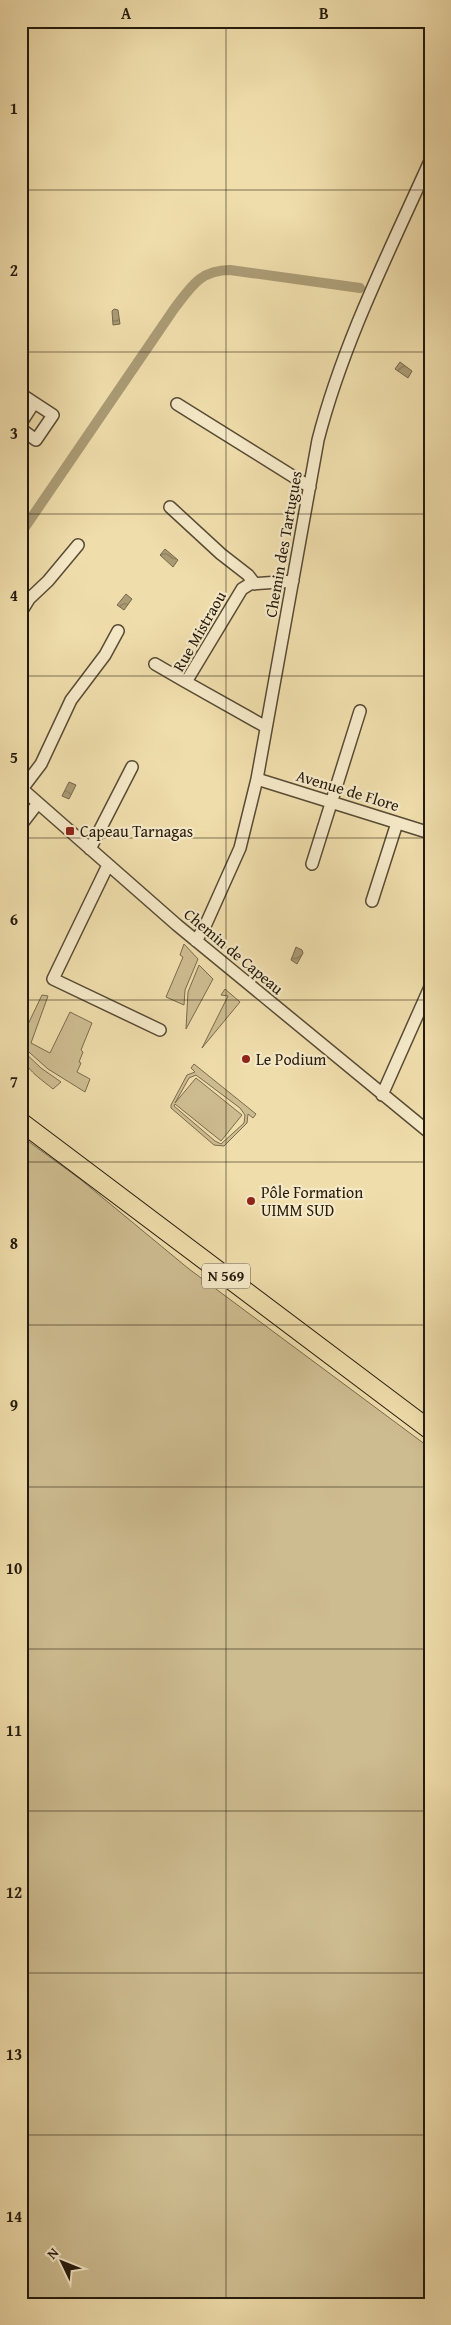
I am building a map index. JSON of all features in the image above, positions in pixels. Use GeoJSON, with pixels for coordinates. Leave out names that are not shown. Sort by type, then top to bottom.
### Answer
{"type":"FeatureCollection","features":[{"type":"Feature","properties":{"kind":"main road","name":"N 569"},"geometry":{"type":"LineString","coordinates":[[21,1122],[430,1430]]}},
{"type":"Feature","properties":{"kind":"street","name":"Chemin des Tartugues"},"geometry":{"type":"LineString","coordinates":[[196,941],[206,924],[240,848],[256,779],[294,581],[318,440],[328,399],[371,291],[430,161]]}},
{"type":"Feature","properties":{"kind":"street"},"geometry":{"type":"LineString","coordinates":[[21,394],[52,415],[36,440],[21,429]]}},
{"type":"Feature","properties":{"kind":"street"},"geometry":{"type":"LineString","coordinates":[[21,423],[34,403]]}},
{"type":"Feature","properties":{"kind":"street"},"geometry":{"type":"LineString","coordinates":[[177,404],[310,487]]}},
{"type":"Feature","properties":{"kind":"street"},"geometry":{"type":"LineString","coordinates":[[170,507],[221,554],[248,575],[255,584],[294,581]]}},
{"type":"Feature","properties":{"kind":"street"},"geometry":{"type":"LineString","coordinates":[[21,612],[29,599],[48,581],[78,545]]}},
{"type":"Feature","properties":{"kind":"street","name":"Rue Mistraou"},"geometry":{"type":"LineString","coordinates":[[255,584],[242,589],[186,682],[266,727]]}},
{"type":"Feature","properties":{"kind":"street"},"geometry":{"type":"LineString","coordinates":[[22,788],[40,764],[71,700],[105,655],[118,631]]}},
{"type":"Feature","properties":{"kind":"street"},"geometry":{"type":"LineString","coordinates":[[155,664],[186,682]]}},
{"type":"Feature","properties":{"kind":"street"},"geometry":{"type":"LineString","coordinates":[[312,864],[360,711]]}},
{"type":"Feature","properties":{"kind":"street"},"geometry":{"type":"LineString","coordinates":[[90,849],[132,768]]}},
{"type":"Feature","properties":{"kind":"street","name":"Avenue de Flore"},"geometry":{"type":"LineString","coordinates":[[256,779],[430,833]]}},
{"type":"Feature","properties":{"kind":"street","name":"Chemin de Capeau"},"geometry":{"type":"LineString","coordinates":[[22,788],[196,941],[430,1134]]}},
{"type":"Feature","properties":{"kind":"street"},"geometry":{"type":"LineString","coordinates":[[21,825],[38,803]]}},
{"type":"Feature","properties":{"kind":"street"},"geometry":{"type":"LineString","coordinates":[[372,901],[398,823]]}},
{"type":"Feature","properties":{"kind":"street"},"geometry":{"type":"LineString","coordinates":[[108,865],[54,979],[160,1030]]}},
{"type":"Feature","properties":{"kind":"street"},"geometry":{"type":"LineString","coordinates":[[382,1095],[430,986]]}},
{"type":"Feature","properties":{"kind":"shaded area"},"geometry":{"type":"Polygon","coordinates":[[[184,944],[198,959],[185,990],[184,1005],[166,997],[183,957],[180,955],[184,944]]]}},
{"type":"Feature","properties":{"kind":"shaded area"},"geometry":{"type":"Polygon","coordinates":[[[199,965],[213,979],[186,1029],[188,992],[199,965]]]}},
{"type":"Feature","properties":{"kind":"shaded area"},"geometry":{"type":"Polygon","coordinates":[[[225,989],[240,1002],[202,1048],[228,996],[221,995],[225,989]]]}},
{"type":"Feature","properties":{"kind":"shaded area"},"geometry":{"type":"Polygon","coordinates":[[[42,995],[48,996],[31,1043],[50,1053],[70,1012],[92,1023],[81,1050],[83,1052],[79,1062],[81,1063],[77,1072],[90,1079],[85,1092],[48,1069],[21,1045],[21,1039],[42,995]]]}},
{"type":"Feature","properties":{"kind":"shaded area"},"geometry":{"type":"Polygon","coordinates":[[[21,1049],[41,1068],[61,1082],[53,1089],[38,1077],[24,1061],[21,1049]]]}},
{"type":"Feature","properties":{"kind":"shaded area"},"geometry":{"type":"Polygon","coordinates":[[[194,1064],[256,1114],[253,1118],[248,1114],[247,1123],[224,1146],[214,1145],[171,1108],[187,1075],[195,1072],[191,1068],[194,1064]],[[196,1075],[189,1078],[175,1103],[196,1078],[242,1115],[221,1141],[175,1104],[174,1106],[221,1144],[244,1123],[245,1115],[240,1108],[196,1075]]]}},
{"type":"Feature","properties":{"kind":"shaded area"},"geometry":{"type":"Polygon","coordinates":[[[21,1136],[80,1179],[189,1269],[430,1448],[430,2304],[21,2304],[21,1136]]]}},
{"type":"Feature","properties":{"kind":"water"},"geometry":{"type":"Polygon","coordinates":[[[114,309],[118,310],[120,324],[113,325],[112,311],[114,309]]]}},
{"type":"Feature","properties":{"kind":"water"},"geometry":{"type":"Polygon","coordinates":[[[400,362],[412,371],[408,378],[395,369],[400,362]]]}},
{"type":"Feature","properties":{"kind":"water"},"geometry":{"type":"Polygon","coordinates":[[[165,549],[178,560],[173,567],[160,555],[165,549]]]}},
{"type":"Feature","properties":{"kind":"water"},"geometry":{"type":"Polygon","coordinates":[[[126,594],[132,599],[124,610],[117,605],[126,594]]]}},
{"type":"Feature","properties":{"kind":"water"},"geometry":{"type":"Polygon","coordinates":[[[69,782],[76,785],[69,799],[62,796],[69,782]]]}},
{"type":"Feature","properties":{"kind":"water"},"geometry":{"type":"Polygon","coordinates":[[[296,947],[302,950],[303,953],[297,964],[291,960],[296,947]]]}},
{"type":"Feature","properties":{"kind":"waterway"},"geometry":{"type":"LineString","coordinates":[[21,533],[174,309],[197,281],[211,273],[230,270],[360,288]]}},
{"type":"Feature","properties":{"kind":"place","name":"Capeau Tarnagas"},"geometry":{"type":"Point","coordinates":[70,831]}},
{"type":"Feature","properties":{"kind":"place","name":"Le Podium"},"geometry":{"type":"Point","coordinates":[246,1059]}},
{"type":"Feature","properties":{"kind":"place","name":"Pôle Formation UIMM SUD"},"geometry":{"type":"Point","coordinates":[251,1201]}}]}
